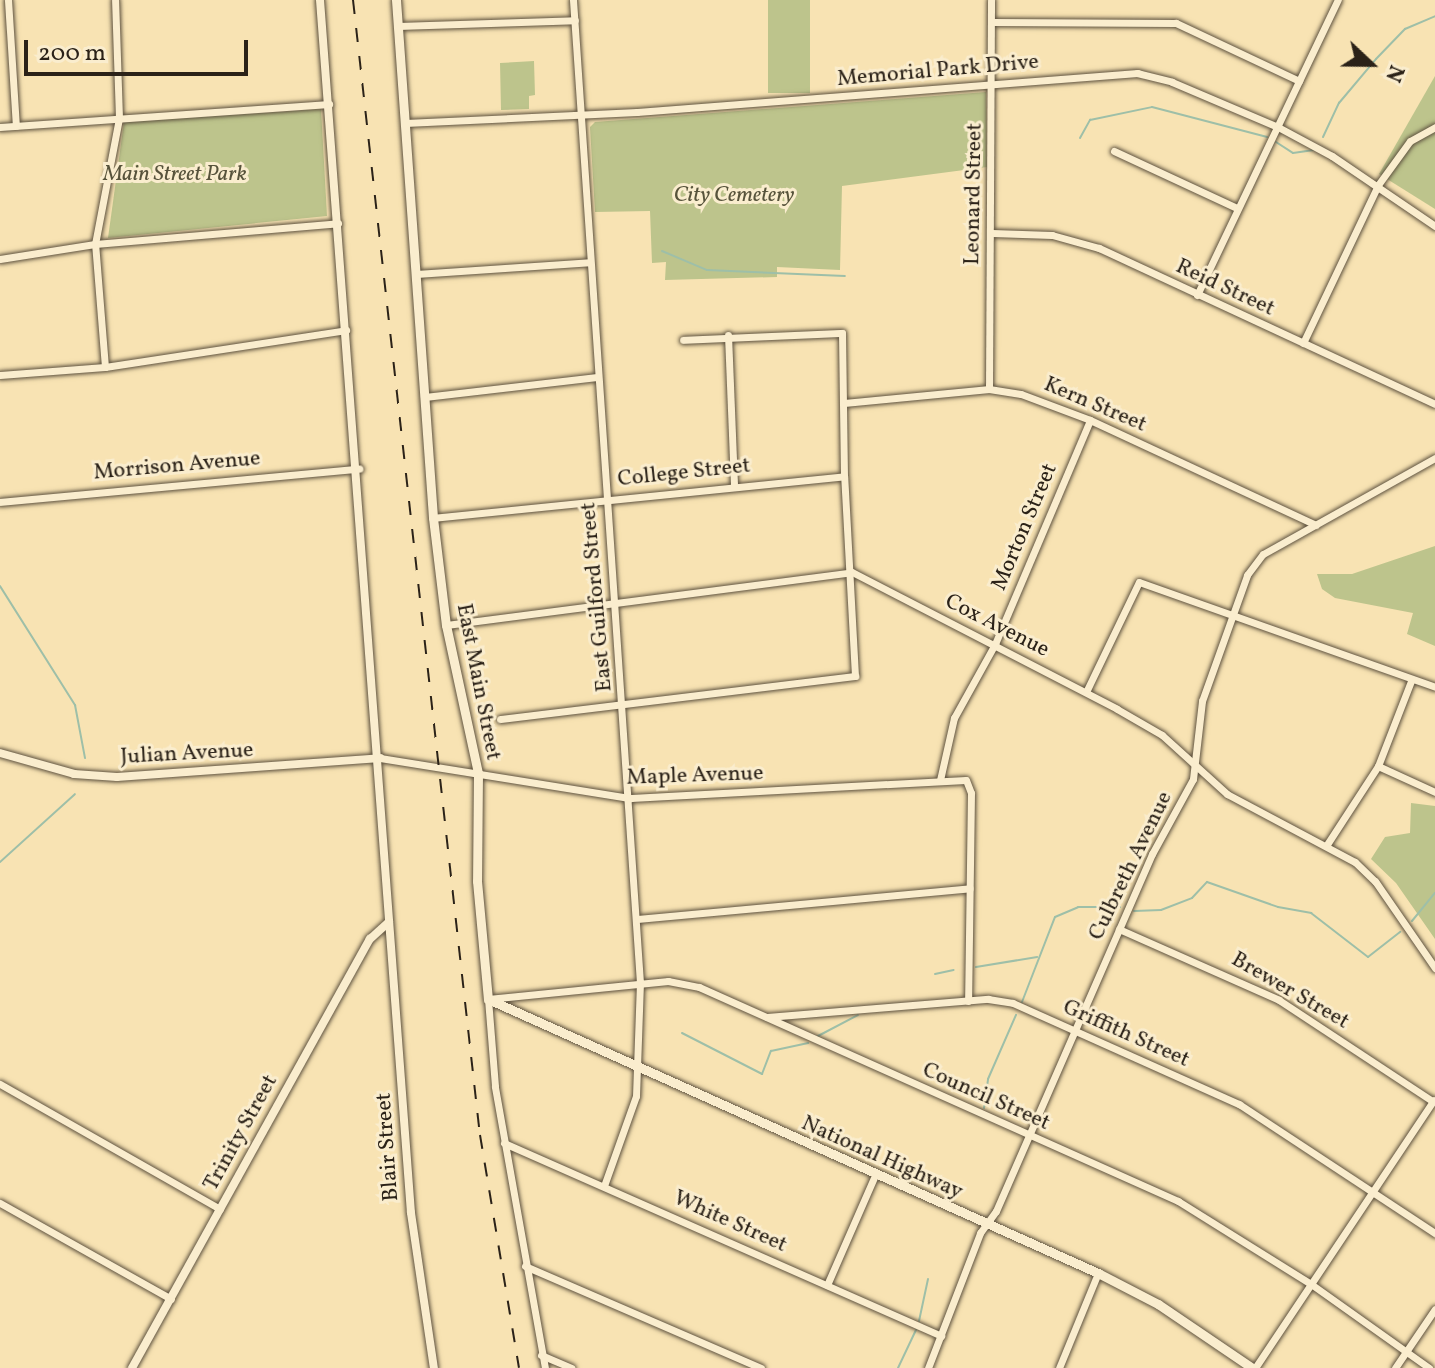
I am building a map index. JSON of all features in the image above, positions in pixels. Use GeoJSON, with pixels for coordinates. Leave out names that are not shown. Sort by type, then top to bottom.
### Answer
{"type":"FeatureCollection","features":[{"type":"Feature","properties":{"kind":"main road","name":"East Main Street"},"geometry":{"type":"LineString","coordinates":[[396,0],[433,518],[446,625],[478,773],[477,881],[488,999]]}},
{"type":"Feature","properties":{"kind":"main road","name":"National Highway"},"geometry":{"type":"LineString","coordinates":[[488,999],[1098,1273],[1158,1304],[1253,1368]]}},
{"type":"Feature","properties":{"kind":"street"},"geometry":{"type":"LineString","coordinates":[[8,0],[16,126]]}},
{"type":"Feature","properties":{"kind":"street"},"geometry":{"type":"LineString","coordinates":[[105,367],[95,244],[119,118],[115,0]]}},
{"type":"Feature","properties":{"kind":"street"},"geometry":{"type":"LineString","coordinates":[[320,0],[359,469],[389,922]]}},
{"type":"Feature","properties":{"kind":"street","name":"East Guilford Street"},"geometry":{"type":"LineString","coordinates":[[573,0],[605,499],[625,706],[640,982],[636,1096],[604,1186]]}},
{"type":"Feature","properties":{"kind":"street","name":"Leonard Street"},"geometry":{"type":"LineString","coordinates":[[989,389],[993,85],[991,0]]}},
{"type":"Feature","properties":{"kind":"street"},"geometry":{"type":"LineString","coordinates":[[1197,295],[1338,0]]}},
{"type":"Feature","properties":{"kind":"street"},"geometry":{"type":"LineString","coordinates":[[398,26],[575,20]]}},
{"type":"Feature","properties":{"kind":"street"},"geometry":{"type":"LineString","coordinates":[[991,22],[1176,23],[1299,81]]}},
{"type":"Feature","properties":{"kind":"street","name":"Memorial Park Drive"},"geometry":{"type":"LineString","coordinates":[[405,123],[580,114],[1152,74],[1278,127],[1378,185],[1435,226]]}},
{"type":"Feature","properties":{"kind":"street"},"geometry":{"type":"LineString","coordinates":[[0,127],[329,104]]}},
{"type":"Feature","properties":{"kind":"street"},"geometry":{"type":"LineString","coordinates":[[1303,343],[1378,185],[1410,141],[1435,127]]}},
{"type":"Feature","properties":{"kind":"street"},"geometry":{"type":"LineString","coordinates":[[1114,151],[1237,208]]}},
{"type":"Feature","properties":{"kind":"street"},"geometry":{"type":"LineString","coordinates":[[0,259],[95,244],[338,223]]}},
{"type":"Feature","properties":{"kind":"street","name":"Reid Street"},"geometry":{"type":"LineString","coordinates":[[992,233],[1072,240],[1435,404]]}},
{"type":"Feature","properties":{"kind":"street"},"geometry":{"type":"LineString","coordinates":[[416,274],[590,262]]}},
{"type":"Feature","properties":{"kind":"street"},"geometry":{"type":"LineString","coordinates":[[0,375],[105,367],[346,330]]}},
{"type":"Feature","properties":{"kind":"street"},"geometry":{"type":"LineString","coordinates":[[500,719],[855,676],[852,572],[844,476],[842,333],[728,335],[683,340]]}},
{"type":"Feature","properties":{"kind":"street"},"geometry":{"type":"LineString","coordinates":[[728,335],[734,486]]}},
{"type":"Feature","properties":{"kind":"street"},"geometry":{"type":"LineString","coordinates":[[424,397],[598,377]]}},
{"type":"Feature","properties":{"kind":"street","name":"Kern Street"},"geometry":{"type":"LineString","coordinates":[[844,403],[989,389],[1021,394],[1090,420],[1316,525]]}},
{"type":"Feature","properties":{"kind":"street","name":"Morton Street"},"geometry":{"type":"LineString","coordinates":[[940,780],[954,718],[995,644],[1090,420]]}},
{"type":"Feature","properties":{"kind":"street","name":"Culbreth Avenue"},"geometry":{"type":"LineString","coordinates":[[928,1368],[987,1223],[1196,764],[1198,716],[1255,563],[1435,458]]}},
{"type":"Feature","properties":{"kind":"street","name":"Morrison Avenue"},"geometry":{"type":"LineString","coordinates":[[0,502],[359,469]]}},
{"type":"Feature","properties":{"kind":"street","name":"College Street"},"geometry":{"type":"LineString","coordinates":[[433,518],[844,476]]}},
{"type":"Feature","properties":{"kind":"street"},"geometry":{"type":"LineString","coordinates":[[446,625],[852,572]]}},
{"type":"Feature","properties":{"kind":"street","name":"Cox Avenue"},"geometry":{"type":"LineString","coordinates":[[852,572],[995,644],[1162,735],[1227,794],[1326,846],[1375,881],[1435,968]]}},
{"type":"Feature","properties":{"kind":"street"},"geometry":{"type":"LineString","coordinates":[[1086,692],[1139,582],[1232,619],[1435,687]]}},
{"type":"Feature","properties":{"kind":"street"},"geometry":{"type":"LineString","coordinates":[[1326,846],[1378,766],[1411,681]]}},
{"type":"Feature","properties":{"kind":"street","name":"Julian Avenue"},"geometry":{"type":"LineString","coordinates":[[0,753],[74,774],[117,777],[380,758]]}},
{"type":"Feature","properties":{"kind":"street","name":"Maple Avenue"},"geometry":{"type":"LineString","coordinates":[[380,758],[631,798],[966,780],[971,793],[970,888]]}},
{"type":"Feature","properties":{"kind":"street"},"geometry":{"type":"LineString","coordinates":[[1378,766],[1435,792]]}},
{"type":"Feature","properties":{"kind":"street"},"geometry":{"type":"LineString","coordinates":[[638,919],[970,888],[968,1001]]}},
{"type":"Feature","properties":{"kind":"street","name":"Trinity Street"},"geometry":{"type":"LineString","coordinates":[[132,1368],[370,939],[389,922]]}},
{"type":"Feature","properties":{"kind":"street","name":"Blair Street"},"geometry":{"type":"LineString","coordinates":[[389,922],[413,1235],[434,1368]]}},
{"type":"Feature","properties":{"kind":"street","name":"Brewer Street"},"geometry":{"type":"LineString","coordinates":[[1119,929],[1279,1000],[1434,1100]]}},
{"type":"Feature","properties":{"kind":"street","name":"Council Street"},"geometry":{"type":"LineString","coordinates":[[488,999],[640,982],[699,987],[1178,1201],[1311,1284],[1429,1368]]}},
{"type":"Feature","properties":{"kind":"street","name":"East Main Street"},"geometry":{"type":"LineString","coordinates":[[488,999],[504,1143],[545,1368]]}},
{"type":"Feature","properties":{"kind":"street","name":"Griffith Street"},"geometry":{"type":"LineString","coordinates":[[763,1017],[968,1001],[1013,1003],[1239,1104],[1435,1233]]}},
{"type":"Feature","properties":{"kind":"street"},"geometry":{"type":"LineString","coordinates":[[0,1084],[220,1209]]}},
{"type":"Feature","properties":{"kind":"street"},"geometry":{"type":"LineString","coordinates":[[1253,1368],[1434,1100]]}},
{"type":"Feature","properties":{"kind":"street","name":"White Street"},"geometry":{"type":"LineString","coordinates":[[504,1143],[941,1336]]}},
{"type":"Feature","properties":{"kind":"street"},"geometry":{"type":"LineString","coordinates":[[827,1285],[875,1175]]}},
{"type":"Feature","properties":{"kind":"street"},"geometry":{"type":"LineString","coordinates":[[0,1203],[171,1299]]}},
{"type":"Feature","properties":{"kind":"street"},"geometry":{"type":"LineString","coordinates":[[525,1266],[761,1368]]}},
{"type":"Feature","properties":{"kind":"street"},"geometry":{"type":"LineString","coordinates":[[1059,1368],[1098,1273]]}},
{"type":"Feature","properties":{"kind":"street"},"geometry":{"type":"LineString","coordinates":[[1395,1368],[1435,1309]]}},
{"type":"Feature","properties":{"kind":"street"},"geometry":{"type":"LineString","coordinates":[[541,1355],[571,1368]]}},
{"type":"Feature","properties":{"kind":"green space"},"geometry":{"type":"Polygon","coordinates":[[[768,0],[810,0],[810,93],[768,93],[768,0]]]}},
{"type":"Feature","properties":{"kind":"green space"},"geometry":{"type":"Polygon","coordinates":[[[534,61],[535,95],[529,96],[529,109],[501,110],[500,63],[534,61]]]}},
{"type":"Feature","properties":{"kind":"green space"},"geometry":{"type":"Polygon","coordinates":[[[1435,76],[1435,209],[1379,174],[1435,76]]]}},
{"type":"Feature","properties":{"kind":"green space","name":"City Cemetery"},"geometry":{"type":"Polygon","coordinates":[[[986,92],[987,167],[842,186],[840,270],[777,267],[777,277],[665,280],[666,262],[652,263],[650,211],[595,212],[590,127],[595,122],[986,92]]]}},
{"type":"Feature","properties":{"kind":"green space","name":"Main Street Park"},"geometry":{"type":"Polygon","coordinates":[[[321,109],[327,216],[108,238],[124,122],[321,109]]]}},
{"type":"Feature","properties":{"kind":"green space"},"geometry":{"type":"Polygon","coordinates":[[[1435,546],[1435,646],[1407,634],[1413,613],[1335,598],[1322,589],[1317,574],[1352,574],[1435,546]]]}},
{"type":"Feature","properties":{"kind":"green space"},"geometry":{"type":"Polygon","coordinates":[[[1411,803],[1435,806],[1435,939],[1396,883],[1371,859],[1385,837],[1410,833],[1411,803]]]}},
{"type":"Feature","properties":{"kind":"waterway"},"geometry":{"type":"LineString","coordinates":[[1323,137],[1339,103],[1376,59],[1405,29],[1435,16]]}},
{"type":"Feature","properties":{"kind":"waterway"},"geometry":{"type":"LineString","coordinates":[[1080,138],[1090,120],[1152,107],[1267,137]]}},
{"type":"Feature","properties":{"kind":"waterway"},"geometry":{"type":"LineString","coordinates":[[1276,142],[1293,153],[1314,150]]}},
{"type":"Feature","properties":{"kind":"waterway"},"geometry":{"type":"LineString","coordinates":[[662,251],[707,270],[845,276]]}},
{"type":"Feature","properties":{"kind":"waterway"},"geometry":{"type":"LineString","coordinates":[[0,586],[75,705],[85,758]]}},
{"type":"Feature","properties":{"kind":"waterway"},"geometry":{"type":"LineString","coordinates":[[0,862],[75,794]]}},
{"type":"Feature","properties":{"kind":"waterway"},"geometry":{"type":"LineString","coordinates":[[1134,911],[1161,910],[1192,898],[1207,882],[1278,907],[1311,913],[1368,957],[1400,932]]}},
{"type":"Feature","properties":{"kind":"waterway"},"geometry":{"type":"LineString","coordinates":[[1412,921],[1435,893]]}},
{"type":"Feature","properties":{"kind":"waterway"},"geometry":{"type":"LineString","coordinates":[[1022,1002],[1055,917],[1078,907],[1120,907]]}},
{"type":"Feature","properties":{"kind":"waterway"},"geometry":{"type":"LineString","coordinates":[[976,967],[1037,957]]}},
{"type":"Feature","properties":{"kind":"waterway"},"geometry":{"type":"LineString","coordinates":[[935,974],[954,970]]}},
{"type":"Feature","properties":{"kind":"waterway"},"geometry":{"type":"LineString","coordinates":[[818,1036],[858,1015]]}},
{"type":"Feature","properties":{"kind":"waterway"},"geometry":{"type":"LineString","coordinates":[[984,1108],[988,1079],[1016,1015]]}},
{"type":"Feature","properties":{"kind":"waterway"},"geometry":{"type":"LineString","coordinates":[[682,1033],[762,1074],[771,1051],[808,1043]]}},
{"type":"Feature","properties":{"kind":"waterway"},"geometry":{"type":"LineString","coordinates":[[919,1321],[928,1279]]}},
{"type":"Feature","properties":{"kind":"waterway"},"geometry":{"type":"LineString","coordinates":[[898,1368],[916,1330]]}},
{"type":"Feature","properties":{"kind":"railway"},"geometry":{"type":"LineString","coordinates":[[353,0],[480,1135],[519,1368]]}}]}
